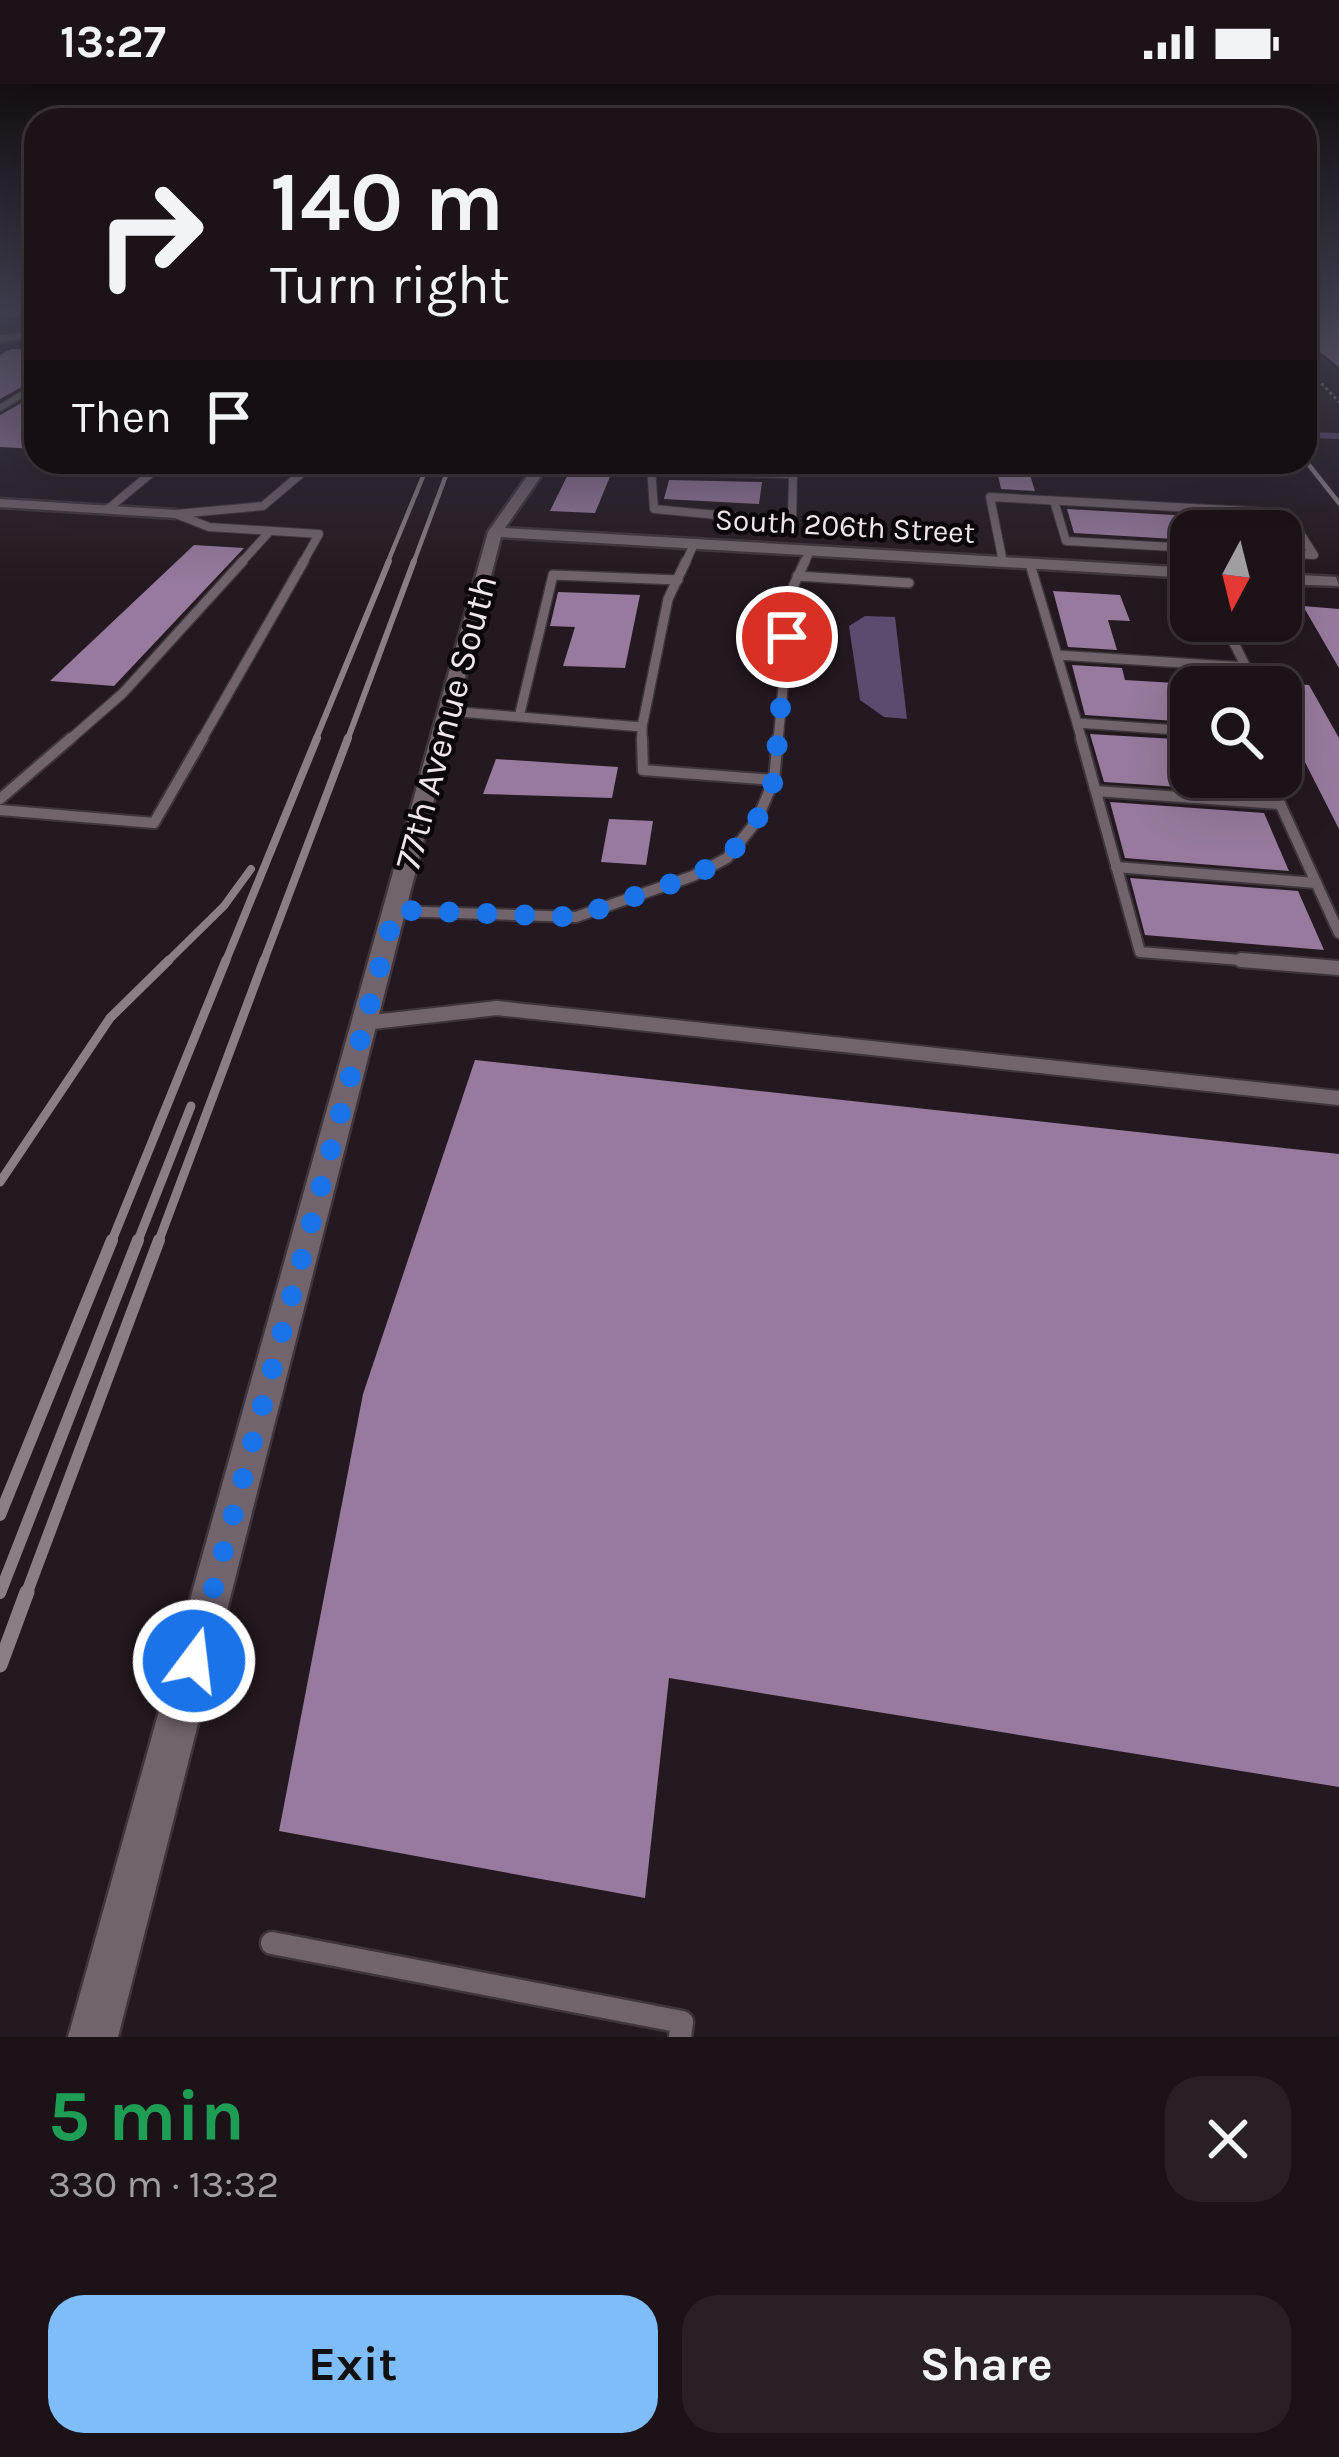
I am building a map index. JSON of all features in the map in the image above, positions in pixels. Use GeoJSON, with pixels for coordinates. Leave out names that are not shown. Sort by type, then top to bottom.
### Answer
{"type":"FeatureCollection","features":[{"type":"Feature","properties":{"kind":"street","name":"77th Avenue South"},"geometry":{"type":"LineString","coordinates":[[93,2037],[495,532],[536,474]]}},
{"type":"Feature","properties":{"kind":"street"},"geometry":{"type":"LineString","coordinates":[[0,503],[176,514]]}},
{"type":"Feature","properties":{"kind":"street","name":"South 206th Street"},"geometry":{"type":"LineString","coordinates":[[495,532],[1170,572]]}},
{"type":"Feature","properties":{"kind":"street"},"geometry":{"type":"LineString","coordinates":[[1302,581],[1337,585]]}},
{"type":"Feature","properties":{"kind":"lane"},"geometry":{"type":"LineString","coordinates":[[108,509],[150,474]]}},
{"type":"Feature","properties":{"kind":"lane"},"geometry":{"type":"LineString","coordinates":[[176,514],[251,512],[284,499],[305,474]]}},
{"type":"Feature","properties":{"kind":"lane"},"geometry":{"type":"LineString","coordinates":[[652,474],[654,508],[777,523],[792,522],[794,474]]}},
{"type":"Feature","properties":{"kind":"lane"},"geometry":{"type":"LineString","coordinates":[[1003,562],[990,497],[1233,510]]}},
{"type":"Feature","properties":{"kind":"lane"},"geometry":{"type":"LineString","coordinates":[[1054,500],[1066,541],[1170,547]]}},
{"type":"Feature","properties":{"kind":"lane"},"geometry":{"type":"LineString","coordinates":[[0,810],[154,824],[319,534],[209,527],[176,514]]}},
{"type":"Feature","properties":{"kind":"lane"},"geometry":{"type":"LineString","coordinates":[[772,548],[777,523]]}},
{"type":"Feature","properties":{"kind":"lane"},"geometry":{"type":"LineString","coordinates":[[0,799],[123,692],[270,531]]}},
{"type":"Feature","properties":{"kind":"lane"},"geometry":{"type":"LineString","coordinates":[[1302,536],[1314,555],[1302,554]]}},
{"type":"Feature","properties":{"kind":"lane"},"geometry":{"type":"LineString","coordinates":[[694,544],[668,598],[642,727],[643,770],[774,780]]}},
{"type":"Feature","properties":{"kind":"lane"},"geometry":{"type":"LineString","coordinates":[[395,910],[552,920],[693,876],[727,858],[756,822],[774,780],[792,589],[810,550]]}},
{"type":"Feature","properties":{"kind":"lane"},"geometry":{"type":"LineString","coordinates":[[1030,564],[1140,952],[1339,968]]}},
{"type":"Feature","properties":{"kind":"lane"},"geometry":{"type":"LineString","coordinates":[[519,717],[553,575],[678,580]]}},
{"type":"Feature","properties":{"kind":"lane"},"geometry":{"type":"LineString","coordinates":[[797,576],[910,583]]}},
{"type":"Feature","properties":{"kind":"lane"},"geometry":{"type":"LineString","coordinates":[[1057,655],[1230,666]]}},
{"type":"Feature","properties":{"kind":"lane"},"geometry":{"type":"LineString","coordinates":[[448,711],[642,727]]}},
{"type":"Feature","properties":{"kind":"lane"},"geometry":{"type":"LineString","coordinates":[[1077,722],[1170,729]]}},
{"type":"Feature","properties":{"kind":"lane"},"geometry":{"type":"LineString","coordinates":[[1096,791],[1280,803]]}},
{"type":"Feature","properties":{"kind":"lane"},"geometry":{"type":"LineString","coordinates":[[1278,798],[1339,933]]}},
{"type":"Feature","properties":{"kind":"lane"},"geometry":{"type":"LineString","coordinates":[[1116,867],[1316,883]]}},
{"type":"Feature","properties":{"kind":"lane"},"geometry":{"type":"LineString","coordinates":[[364,1023],[497,1008],[1339,1098]]}},
{"type":"Feature","properties":{"kind":"lane"},"geometry":{"type":"LineString","coordinates":[[272,1943],[682,2022],[680,2037]]}},
{"type":"Feature","properties":{"kind":"shaded area"},"geometry":{"type":"Polygon","coordinates":[[[865,616],[895,617],[907,719],[884,717],[860,700],[849,626],[865,616]]]}},
{"type":"Feature","properties":{"kind":"building"},"geometry":{"type":"Polygon","coordinates":[[[24,402],[24,448],[0,447],[0,415],[24,402]]]}},
{"type":"Feature","properties":{"kind":"building"},"geometry":{"type":"Polygon","coordinates":[[[568,474],[611,474],[595,513],[550,511],[568,474]]]}},
{"type":"Feature","properties":{"kind":"building"},"geometry":{"type":"Polygon","coordinates":[[[998,474],[1030,474],[1035,491],[1001,489],[998,474]]]}},
{"type":"Feature","properties":{"kind":"building"},"geometry":{"type":"Polygon","coordinates":[[[669,480],[762,482],[759,504],[664,499],[669,480]]]}},
{"type":"Feature","properties":{"kind":"building"},"geometry":{"type":"Polygon","coordinates":[[[1067,509],[1170,515],[1170,539],[1074,533],[1067,509]]]}},
{"type":"Feature","properties":{"kind":"building"},"geometry":{"type":"Polygon","coordinates":[[[194,545],[244,548],[114,686],[50,681],[194,545]]]}},
{"type":"Feature","properties":{"kind":"building"},"geometry":{"type":"Polygon","coordinates":[[[1053,591],[1120,595],[1130,621],[1108,620],[1117,650],[1068,647],[1053,591]]]}},
{"type":"Feature","properties":{"kind":"building"},"geometry":{"type":"Polygon","coordinates":[[[558,592],[640,595],[625,668],[563,666],[575,627],[550,626],[558,592]]]}},
{"type":"Feature","properties":{"kind":"building"},"geometry":{"type":"Polygon","coordinates":[[[1303,606],[1339,609],[1339,668],[1303,606]]]}},
{"type":"Feature","properties":{"kind":"building"},"geometry":{"type":"Polygon","coordinates":[[[1072,665],[1122,668],[1125,680],[1170,683],[1170,721],[1085,715],[1072,665]]]}},
{"type":"Feature","properties":{"kind":"building"},"geometry":{"type":"Polygon","coordinates":[[[1302,684],[1309,685],[1339,738],[1339,829],[1302,756],[1302,684]]]}},
{"type":"Feature","properties":{"kind":"building"},"geometry":{"type":"Polygon","coordinates":[[[1090,734],[1170,739],[1170,786],[1104,782],[1090,734]]]}},
{"type":"Feature","properties":{"kind":"building"},"geometry":{"type":"Polygon","coordinates":[[[496,759],[618,767],[612,798],[483,794],[496,759]]]}},
{"type":"Feature","properties":{"kind":"building"},"geometry":{"type":"Polygon","coordinates":[[[1110,802],[1264,813],[1289,871],[1125,858],[1110,802]]]}},
{"type":"Feature","properties":{"kind":"building"},"geometry":{"type":"Polygon","coordinates":[[[609,819],[653,821],[646,865],[601,862],[609,819]]]}},
{"type":"Feature","properties":{"kind":"building"},"geometry":{"type":"Polygon","coordinates":[[[1130,878],[1298,891],[1324,950],[1145,935],[1130,878]]]}},
{"type":"Feature","properties":{"kind":"building"},"geometry":{"type":"Polygon","coordinates":[[[475,1060],[1339,1154],[1339,1787],[669,1678],[645,1898],[279,1831],[363,1394],[475,1060]]]}},
{"type":"Feature","properties":{"kind":"waterway"},"geometry":{"type":"LineString","coordinates":[[1317,435],[1339,436]]}},
{"type":"Feature","properties":{"kind":"railway"},"geometry":{"type":"LineString","coordinates":[[387,564],[424,474]]}},
{"type":"Feature","properties":{"kind":"railway"},"geometry":{"type":"LineString","coordinates":[[413,564],[447,474]]}},
{"type":"Feature","properties":{"kind":"railway"},"geometry":{"type":"LineString","coordinates":[[1316,474],[1339,503]]}},
{"type":"Feature","properties":{"kind":"railway"},"geometry":{"type":"LineString","coordinates":[[315,741],[389,561]]}},
{"type":"Feature","properties":{"kind":"railway"},"geometry":{"type":"LineString","coordinates":[[347,741],[414,561]]}},
{"type":"Feature","properties":{"kind":"railway"},"geometry":{"type":"LineString","coordinates":[[225,963],[317,738]]}},
{"type":"Feature","properties":{"kind":"railway"},"geometry":{"type":"LineString","coordinates":[[263,963],[348,738]]}},
{"type":"Feature","properties":{"kind":"railway"},"geometry":{"type":"LineString","coordinates":[[166,963],[224,906],[251,869]]}},
{"type":"Feature","properties":{"kind":"railway"},"geometry":{"type":"LineString","coordinates":[[0,1182],[110,1018],[169,960]]}},
{"type":"Feature","properties":{"kind":"railway"},"geometry":{"type":"LineString","coordinates":[[111,1243],[226,960]]}},
{"type":"Feature","properties":{"kind":"railway"},"geometry":{"type":"LineString","coordinates":[[158,1243],[264,960]]}},
{"type":"Feature","properties":{"kind":"railway"},"geometry":{"type":"LineString","coordinates":[[137,1243],[191,1106]]}},
{"type":"Feature","properties":{"kind":"railway"},"geometry":{"type":"LineString","coordinates":[[0,1515],[112,1240]]}},
{"type":"Feature","properties":{"kind":"railway"},"geometry":{"type":"LineString","coordinates":[[0,1593],[138,1240]]}},
{"type":"Feature","properties":{"kind":"railway"},"geometry":{"type":"LineString","coordinates":[[26,1595],[159,1240]]}},
{"type":"Feature","properties":{"kind":"railway"},"geometry":{"type":"LineString","coordinates":[[0,1665],[27,1592]]}},
{"type":"Feature","properties":{"kind":"route"},"geometry":{"type":"LineString","coordinates":[[194,1661],[395,910],[552,920],[576,917],[693,876],[727,858],[756,822],[774,780],[787,637]]}}]}
